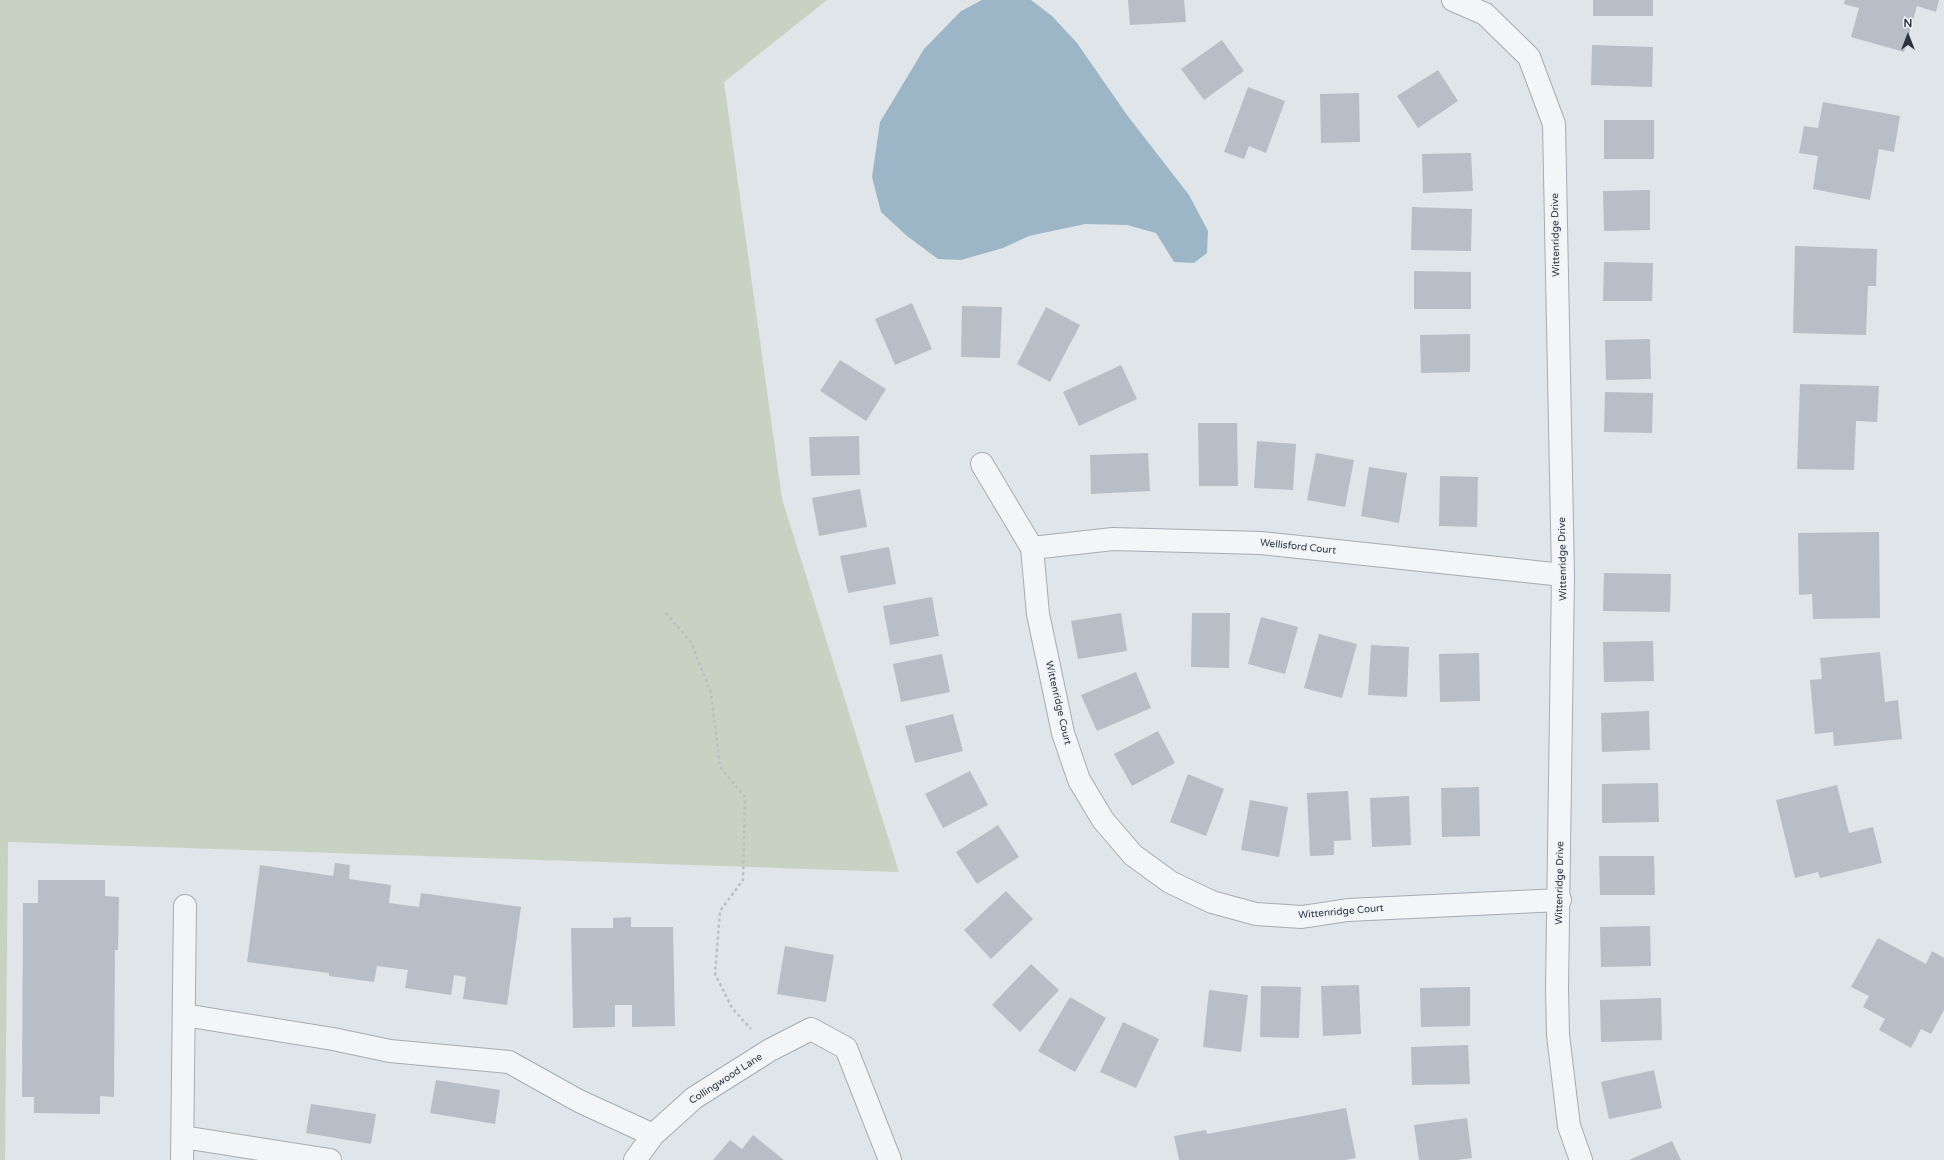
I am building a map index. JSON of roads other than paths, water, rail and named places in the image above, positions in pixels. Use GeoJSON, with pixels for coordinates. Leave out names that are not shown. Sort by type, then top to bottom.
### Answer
{"type":"FeatureCollection","features":[{"type":"Feature","properties":{"kind":"street","name":"Wittenridge Drive"},"geometry":{"type":"LineString","coordinates":[[1453,0],[1484,14],[1529,57],[1554,124],[1563,575],[1560,900],[1557,988],[1558,1035],[1569,1126],[1581,1160]]}},
{"type":"Feature","properties":{"kind":"street","name":"Wittenridge Court"},"geometry":{"type":"LineString","coordinates":[[982,464],[1032,548],[1040,621],[1063,733],[1079,780],[1103,820],[1133,855],[1170,882],[1212,902],[1256,914],[1302,917],[1348,910],[1560,900]]}},
{"type":"Feature","properties":{"kind":"street","name":"Wellisford Court"},"geometry":{"type":"LineString","coordinates":[[1032,548],[1113,539],[1261,542],[1563,575]]}},
{"type":"Feature","properties":{"kind":"street"},"geometry":{"type":"LineString","coordinates":[[182,1160],[185,906]]}},
{"type":"Feature","properties":{"kind":"street"},"geometry":{"type":"LineString","coordinates":[[184,1014],[333,1039],[390,1051],[509,1062],[579,1101],[653,1135]]}},
{"type":"Feature","properties":{"kind":"street","name":"Collingwood Lane"},"geometry":{"type":"LineString","coordinates":[[635,1160],[653,1135],[694,1098],[770,1050],[811,1029],[846,1048],[876,1128],[890,1160]]}},
{"type":"Feature","properties":{"kind":"street"},"geometry":{"type":"LineString","coordinates":[[183,1138],[330,1160]]}},
{"type":"Feature","properties":{"kind":"water"},"geometry":{"type":"Polygon","coordinates":[[[982,0],[1031,0],[1052,16],[1077,43],[1127,115],[1189,195],[1208,231],[1207,253],[1194,263],[1174,262],[1156,233],[1127,225],[1085,224],[1029,236],[1003,248],[961,260],[938,259],[907,236],[881,212],[872,177],[880,122],[924,49],[961,11],[982,0]]]}}]}
